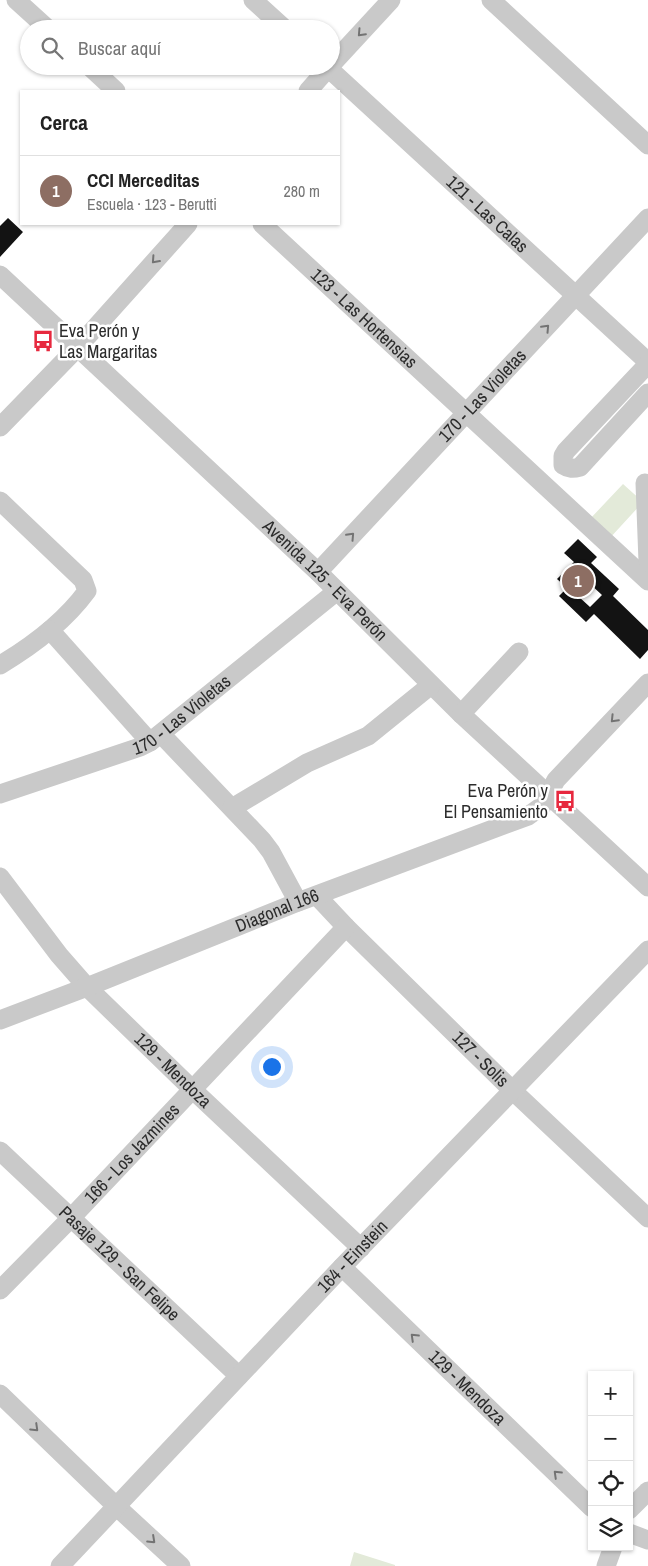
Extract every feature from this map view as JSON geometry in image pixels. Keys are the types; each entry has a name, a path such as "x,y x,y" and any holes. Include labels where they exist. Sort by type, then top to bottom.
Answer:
{"street":[{"path":"16,0 38,20"},
{"path":"253,0 275,20"},
{"path":"340,54 391,0"},
{"path":"492,0 648,144"},
{"path":"99,75 115,90"},
{"path":"309,90 321,75"},
{"name":"121 - Las Calas","path":"339,75 648,363"},
{"name":"170 - Las Violetas","path":"318,572 648,218"},
{"path":"0,427 77,348 187,225"},
{"name":"123 - Las Hortensias","path":"263,225 466,412 647,571"},
{"name":"Avenida 125 - Eva Perón","path":"0,275 318,572 461,714 648,887"},
{"path":"648,363 566,451 563,456 563,465 574,469 580,467 648,394"},
{"path":"645,483 647,571"},
{"path":"0,665 22,652 50,630 87,591 82,580 1,503"},
{"name":"170 - Las Violetas","path":"0,794 140,747 156,738 337,591"},
{"path":"50,630 156,738 232,808 262,840 271,852 298,902"},
{"path":"461,714 519,652"},
{"name":"Diagonal 166","path":"0,1020 87,988 298,902 528,816 542,806 556,780 648,683"},
{"path":"232,808 307,763 368,736 431,685"},
{"name":"129 - Mendoza","path":"0,877 7,897 87,988 361,1248"},
{"name":"127 - Solis","path":"317,896 346,927 512,1090 648,1218"},
{"name":"166 - Los Jazmines","path":"0,1290 71,1218 346,927"},
{"name":"164 - Einstein","path":"60,1566 342,1267 648,950"},
{"name":"Pasaje 129 - San Felipe","path":"0,1150 239,1376"},
{"name":"129 - Mendoza","path":"342,1267 590,1506"},
{"path":"0,1394 181,1566"},
{"path":"633,1506 648,1490"},
{"path":"633,1535 648,1540"},
{"path":"606,1566 612,1551"}],"green space":[{"path":"623,484 643,502 609,539 589,520"},
{"path":"354,1552 395,1565 395,1566 350,1566"}],"building":[{"path":"8,218 23,232 0,257 0,226"},
{"path":"578,539 597,557 591,563 619,589 613,596 648,630 648,650 640,659 594,614 586,622 559,596 567,588 557,579 574,562 564,553","holes":["590,584 602,595 590,607 578,596"]}],"place":[{"name":"Eva Perón y Las Margaritas","path":"43,341"},
{"name":"CCI Merceditas","path":"578,581"},
{"name":"Eva Perón y El Pensamiento","path":"565,801"}]}
